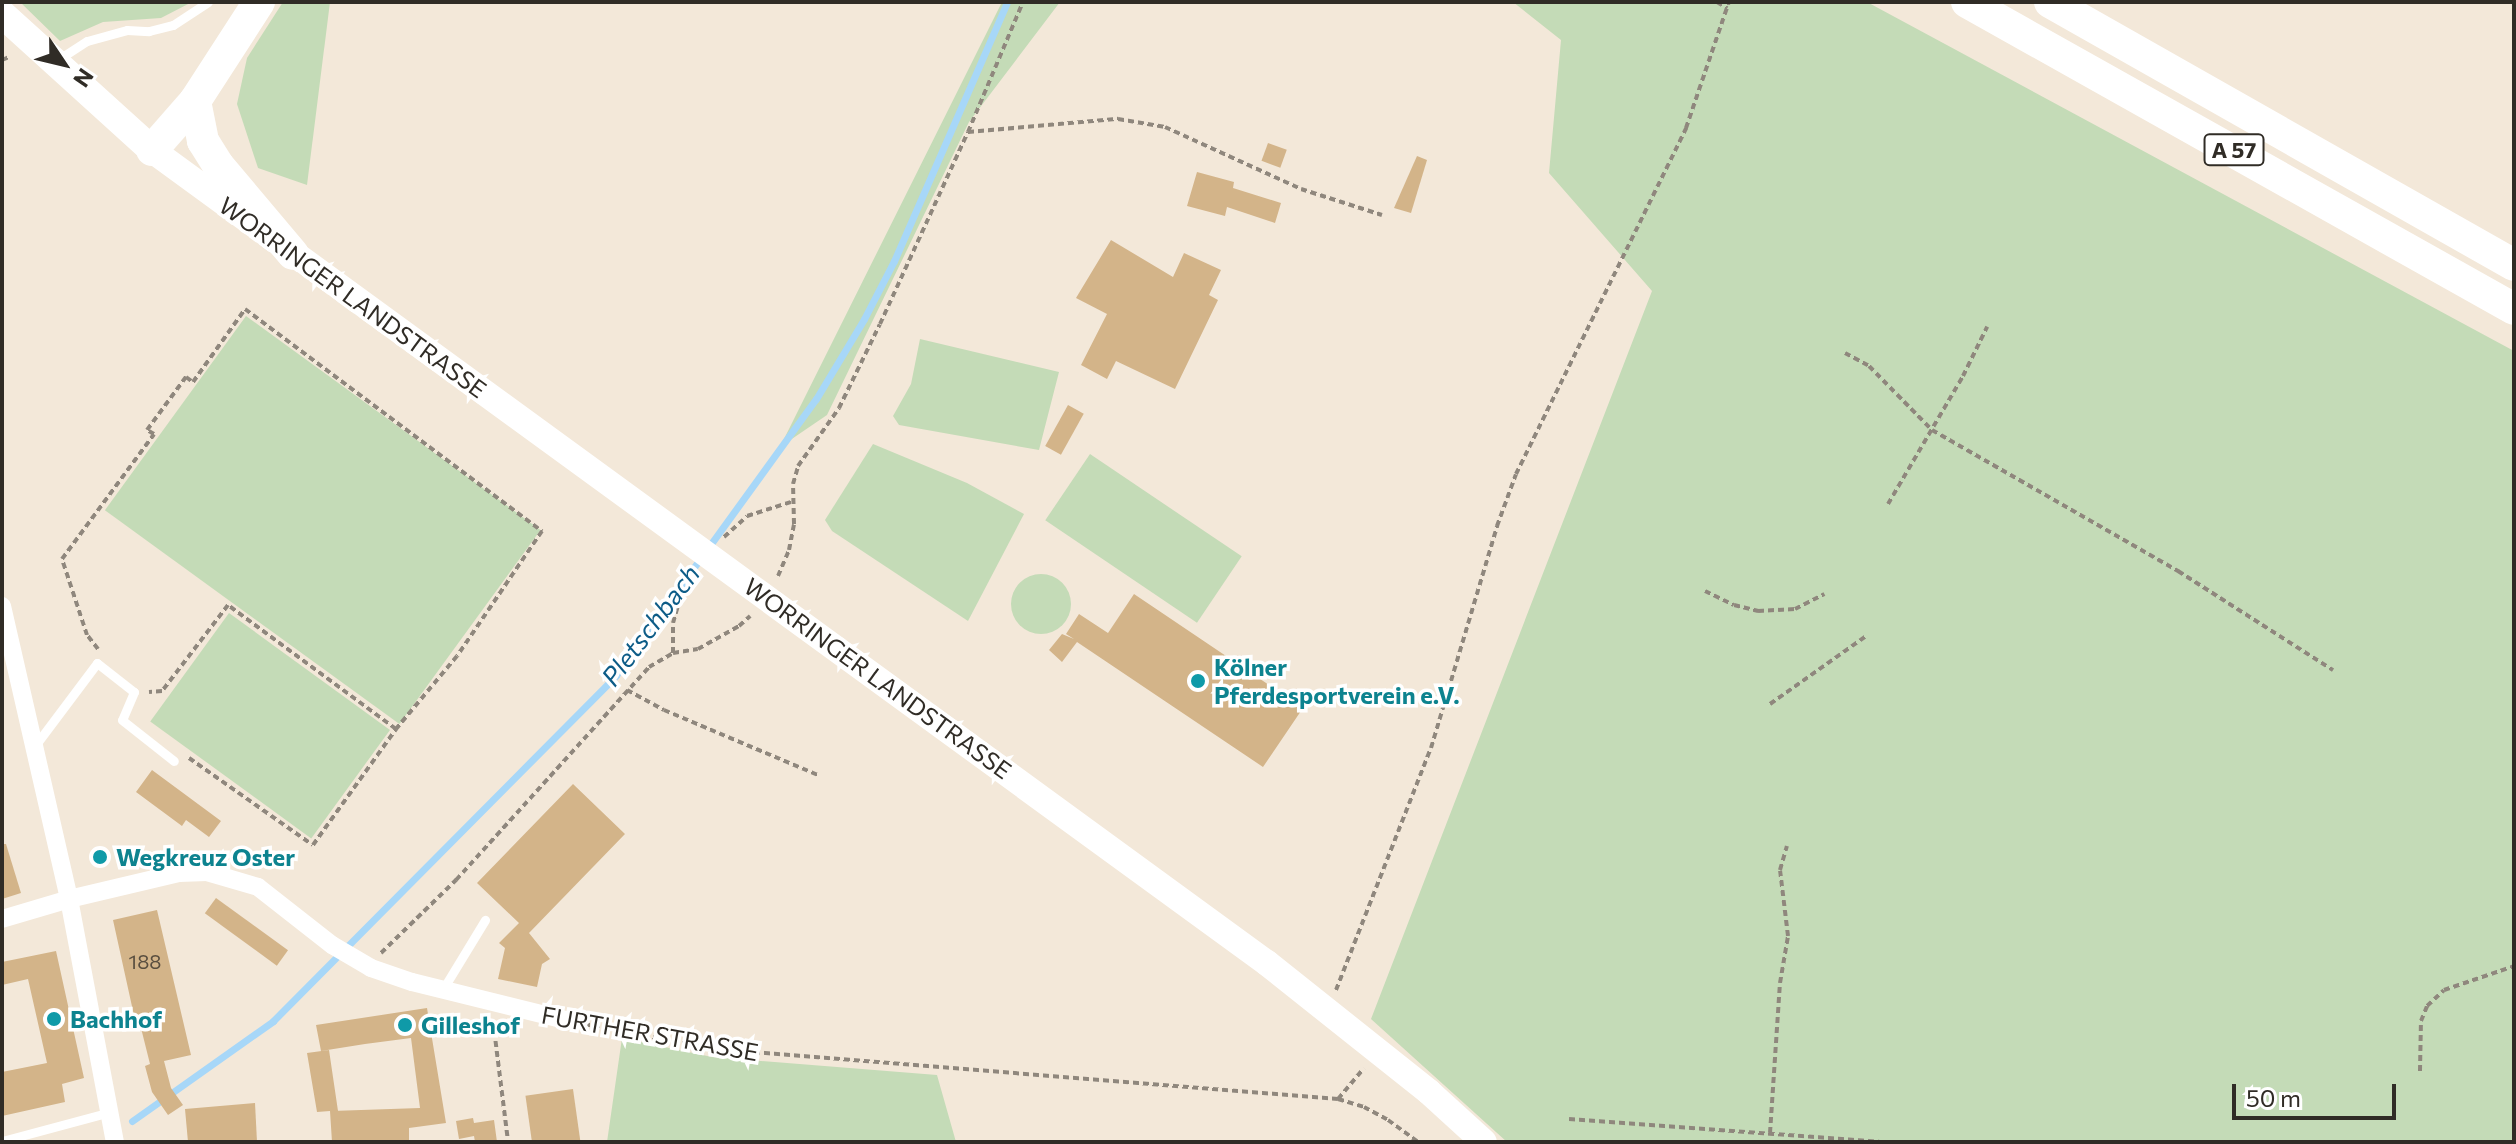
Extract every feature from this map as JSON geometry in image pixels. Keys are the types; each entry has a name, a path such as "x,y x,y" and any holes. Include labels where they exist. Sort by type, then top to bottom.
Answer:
{"highway":[{"path":"152,150 195,101 259,2"},
{"name":"A 57","path":"1967,2 2514,309"},
{"name":"A 57","path":"2050,2 2514,265"},
{"path":"2066,2 2094,26"},
{"path":"195,101 203,141 218,165 293,254"}],"main road":[{"name":"WORRINGER LANDSTRASSE","path":"2,14 152,150 766,595 1327,1009 1484,1142"}],"street":[{"path":"2,606 69,899 115,1142"},
{"name":"FURTHER STRASSE","path":"2,919 69,899 179,873 207,872 258,887 332,945 363,964 443,989 566,1020"}],"lane":[{"path":"53,63 87,41 127,30 149,31 173,25 208,2"},
{"path":"34,747 97,663 134,692 122,720 174,761"},
{"path":"443,989 485,920"},
{"path":"2,1141 110,1112"}],"path":[{"path":"363,964 456,880 649,667 673,653 698,649 739,626 766,595 789,550 793,484 798,466 839,408 968,132 1023,2"},
{"path":"1327,1009 1356,946 1431,748 1516,474 1686,128 1728,5 1717,2"},
{"path":"2,60 9,57"},
{"path":"968,132 1118,119 1165,127 1301,189 1382,215"},
{"path":"97,663 98,647 87,635 62,559 154,434 147,430 186,377 193,382 245,309 542,531 457,656 396,729 313,845 186,755 174,761"},
{"path":"1888,504 1987,327"},
{"path":"1845,353 1869,366 1932,430 2178,571 2333,670"},
{"path":"724,537 747,516 794,501"},
{"path":"673,653 673,623 680,598 696,576"},
{"path":"1705,591 1734,605 1758,611 1795,609 1824,594"},
{"path":"134,692 162,691 228,605 396,729"},
{"path":"1770,704 1866,636"},
{"path":"627,690 664,710 820,776"},
{"path":"1770,1134 1780,983 1788,936 1780,870 1787,846"},
{"path":"2420,1071 2420,1031 2427,1006 2444,990 2514,966"},
{"path":"491,1000 508,1142"},
{"name":"FURTHER STRASSE","path":"566,1020 714,1049 1338,1099 1364,1107 1418,1142"},
{"path":"1338,1099 1364,1068"},
{"path":"1569,1119 1879,1142"}],"green space":[{"path":"20,2 192,2 161,18 103,22 60,41"},
{"path":"283,2 330,2 307,185 258,168 237,104 247,58"},
{"path":"1002,2 1060,2 969,122 827,415 780,447"},
{"path":"1513,2 1867,2 2514,351 2514,1142 1507,1142 1371,1019 1652,291 1549,173 1561,40"},
{"path":"246,316 540,530 399,724 105,510"},
{"path":"920,339 1059,372 1039,450 899,425 893,416 911,384"},
{"path":"873,444 967,483 1024,514 968,621 832,531 825,520"},
{"path":"1090,454 1242,556 1197,623 1045,520"},
{"path":"1041,574 1062,583 1071,604 1062,625 1041,634 1020,625 1011,604 1020,583"},
{"path":"229,613 390,730 311,838 150,721"},
{"path":"622,1038 712,1057 937,1075 956,1142 607,1142"}],"building":[{"path":"1268,143 1287,150 1280,168 1262,161"},
{"path":"1417,156 1427,160 1411,213 1394,208"},
{"path":"1197,172 1234,182 1233,188 1281,203 1275,223 1227,207 1225,216 1187,206"},
{"path":"1111,240 1173,277 1184,253 1221,270 1209,295 1218,300 1175,389 1116,361 1107,379 1081,365 1107,314 1076,298"},
{"path":"1068,405 1084,414 1061,455 1045,446"},
{"name":"Kölner Pferdesportverein e.V.","path":"1134,594 1303,708 1263,767 1077,642 1062,662 1049,650 1062,634 1074,639 1066,634 1079,614 1108,633"},
{"path":"152,770 221,821 209,837 186,820 182,826 136,792"},
{"path":"573,784 625,834 529,933 550,959 542,964 537,987 498,979 505,948 499,943 519,923 477,883"},
{"path":"2,844 6,844 21,893 2,899"},
{"path":"216,898 288,950 277,966 205,913"},
{"path":"157,910 191,1055 164,1061 171,1088 183,1105 168,1115 152,1092 145,1066 150,1064 139,1020 135,1020 113,920"},
{"path":"56,951 84,1078 62,1084 65,1102 2,1116 2,1072 47,1063 28,979 2,985 2,962"},
{"path":"427,1008 446,1123 409,1128 409,1142 332,1142 330,1111 317,1112 307,1053 329,1050 338,1111 420,1108 411,1038 321,1051 316,1025"},
{"path":"573,1089 580,1141 532,1142 525,1096"},
{"path":"255,1103 257,1142 188,1142 185,1109"},
{"path":"473,1118 474,1123 494,1120 497,1142 475,1142 474,1136 459,1139 456,1121"}],"waterway":[{"name":"Pletschbach","path":"132,1121 273,1021 616,675 816,399 864,319 894,261 1007,2"}],"place":[{"name":"Kölner Pferdesportverein e.V.","path":"1198,681"},
{"name":"Wegkreuz Oster","path":"100,857"},
{"name":"Bachhof","path":"54,1019"},
{"name":"Gilleshof","path":"405,1025"}]}
